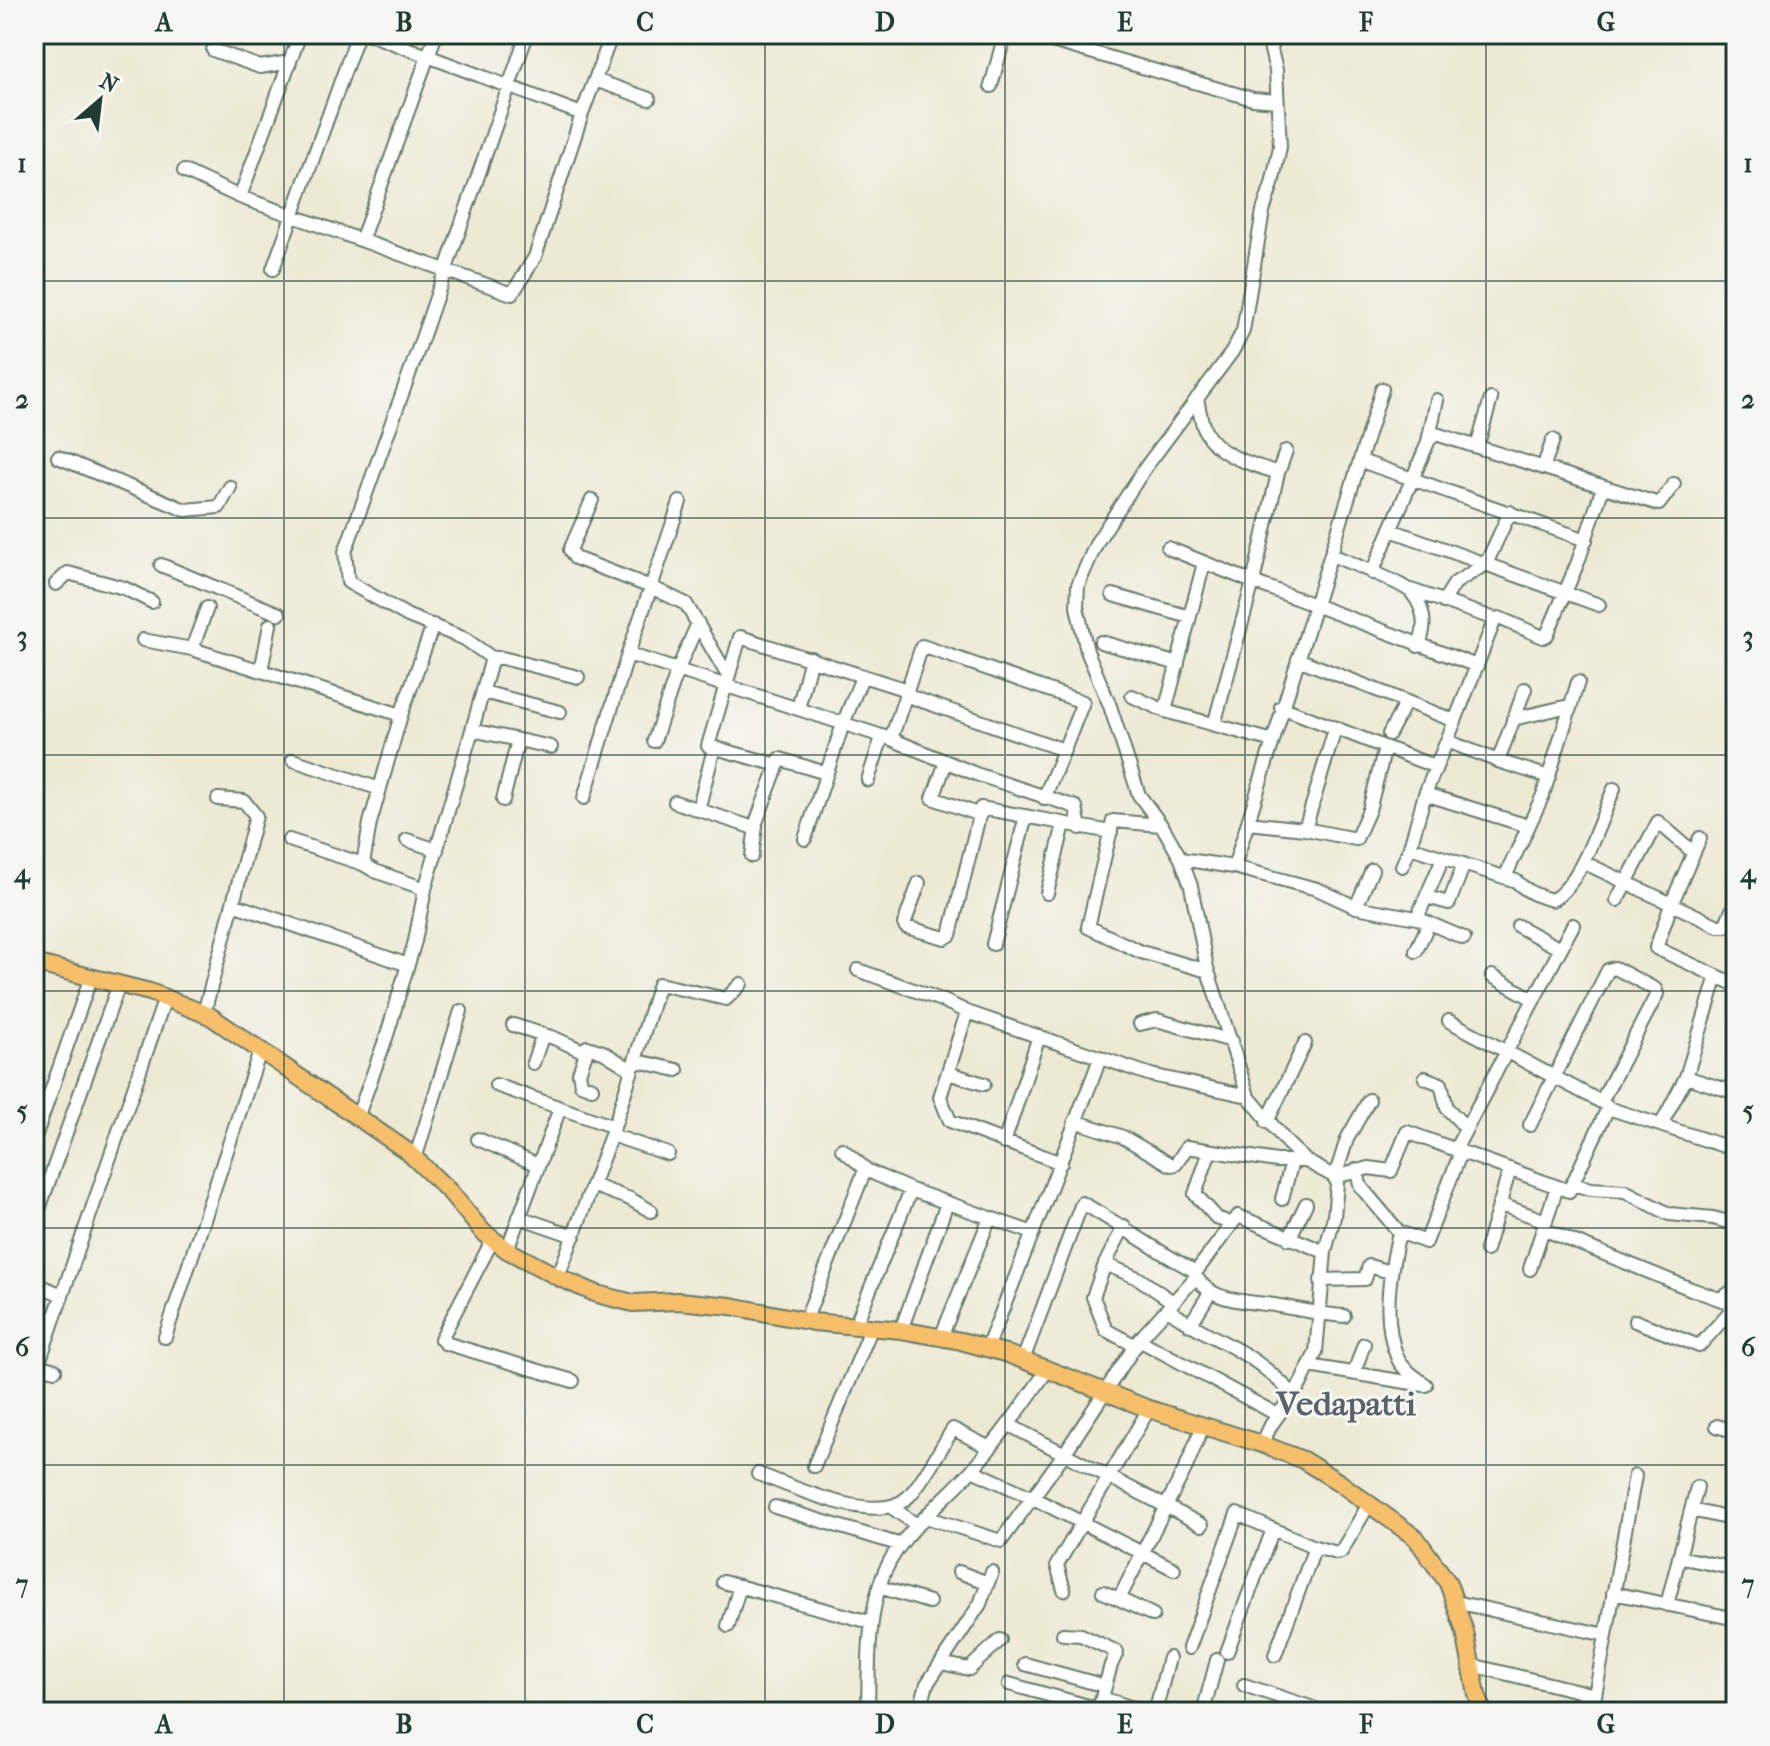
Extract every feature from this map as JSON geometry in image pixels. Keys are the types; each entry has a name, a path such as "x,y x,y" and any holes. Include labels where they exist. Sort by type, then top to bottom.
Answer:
{"main road":[{"path":"34,963 119,984 204,1013 415,1159 507,1250 597,1294 633,1303 678,1301 731,1306 805,1321 941,1337 1023,1360 1149,1409 1303,1460 1416,1538 1448,1583 1465,1632 1483,1712"}],"street":[{"path":"240,197 300,34"},
{"path":"273,269 358,34"},
{"path":"369,34 582,114"},
{"path":"362,238 436,34"},
{"path":"527,34 345,552 348,582 408,616 465,639 492,658 578,677"},
{"path":"184,171 240,197 512,294 535,257 612,34"},
{"path":"991,86 1005,34"},
{"path":"1028,34 1253,99 1277,101"},
{"path":"1267,34 1276,70 1280,147 1261,222 1243,331 1232,352 1145,468 1097,542 1078,585 1080,629 1139,795 1181,859 1191,886 1208,971 1248,1096 1299,1161"},
{"path":"213,50 260,67 290,62"},
{"path":"595,80 649,99"},
{"path":"1234,867 1281,707 1332,555 1382,389"},
{"path":"1197,398 1205,431 1215,444 1232,456 1278,473"},
{"path":"1477,447 1491,399"},
{"path":"1372,573 1428,441 1437,400"},
{"path":"1428,441 1436,434 1659,504 1674,484"},
{"path":"1543,468 1553,440"},
{"path":"1214,725 1286,451"},
{"path":"58,457 185,510 219,507 230,487"},
{"path":"1361,461 1586,540"},
{"path":"1332,555 1411,590 1499,618 1546,637 1586,540 1603,487"},
{"path":"592,500 570,550 575,558 686,604 727,680"},
{"path":"584,798 628,654 680,502"},
{"path":"1443,602 1455,583 1486,564 1510,512"},
{"path":"1391,530 1599,605"},
{"path":"1168,548 1477,666"},
{"path":"1165,711 1204,563"},
{"path":"161,565 279,614"},
{"path":"56,584 68,573 124,588 152,602"},
{"path":"1411,590 1424,614 1418,646"},
{"path":"1113,595 1190,617"},
{"path":"192,649 207,608"},
{"path":"1402,866 1425,794 1495,619"},
{"path":"654,741 678,669 698,623"},
{"path":"261,671 270,625"},
{"path":"363,864 370,823 401,715 433,625"},
{"path":"778,765 708,746 742,636 1064,750"},
{"path":"143,640 192,649 401,715"},
{"path":"1101,642 1178,664"},
{"path":"868,780 922,646 1083,702 1106,695"},
{"path":"628,654 727,680 798,709 1076,807 1080,828"},
{"path":"357,1118 408,965 425,889 492,658"},
{"path":"798,709 811,658"},
{"path":"1298,659 1455,721"},
{"path":"805,839 862,677"},
{"path":"1505,877 1549,777 1578,682"},
{"path":"1498,761 1525,689"},
{"path":"483,692 560,712"},
{"path":"1132,696 1165,711 1273,741"},
{"path":"1044,798 1083,702"},
{"path":"1389,734 1406,702"},
{"path":"1513,719 1569,706"},
{"path":"1281,707 1436,767"},
{"path":"1305,829 1335,729"},
{"path":"472,730 551,747"},
{"path":"503,800 518,740"},
{"path":"1447,741 1549,777"},
{"path":"1248,823 1305,829 1356,839 1369,810 1385,748"},
{"path":"698,810 712,756"},
{"path":"752,856 756,826 780,759 826,773"},
{"path":"293,760 380,789"},
{"path":"946,762 933,798 980,815"},
{"path":"1410,847 1516,881 1523,888 1552,900 1563,892 1583,862 1614,789"},
{"path":"1425,794 1528,826"},
{"path":"204,1013 256,816 244,801 218,799"},
{"path":"675,802 750,829 756,826"},
{"path":"919,883 904,924 947,937 981,808 1111,832"},
{"path":"993,944 1026,816"},
{"path":"1161,825 1113,821 1088,927 1141,952 1208,971"},
{"path":"1617,900 1658,822 1694,853"},
{"path":"1047,893 1064,824"},
{"path":"1700,838 1656,948 1736,985"},
{"path":"289,840 363,864 425,889"},
{"path":"407,840 437,850"},
{"path":"1416,951 1426,897 1443,858"},
{"path":"1181,859 1234,867 1317,889 1356,907 1423,920 1464,938"},
{"path":"1583,862 1718,926 1725,926 1736,901"},
{"path":"1426,897 1449,903 1464,864"},
{"path":"1356,907 1372,870"},
{"path":"233,904 408,965"},
{"path":"1356,1170 1361,1187 1399,1232 1426,1242 1466,1128 1573,925"},
{"path":"1518,926 1560,949"},
{"path":"1075,1121 1123,1137 1171,1165 1176,1164 1187,1147 1299,1161 1335,1177 1369,1168 1391,1171 1407,1132 1569,1191 1657,994 1655,989 1615,968 1608,970 1530,1125"},
{"path":"858,970 967,1012 1151,1075 1248,1096"},
{"path":"1492,976 1533,999"},
{"path":"1661,1125 1686,1077 1717,976"},
{"path":"34,1140 91,977"},
{"path":"34,1223 38,1198 119,984"},
{"path":"558,1277 613,1131 659,984 726,999 741,984"},
{"path":"55,1370 36,1364 165,998"},
{"path":"415,1159 461,1011"},
{"path":"967,1012 940,1097 950,1121 1061,1163"},
{"path":"1140,1024 1157,1020 1232,1041"},
{"path":"1449,1021 1605,1105 1736,1150"},
{"path":"513,1025 583,1051 588,1047"},
{"path":"533,1063 543,1034"},
{"path":"1004,1143 1039,1036"},
{"path":"1267,1122 1305,1043"},
{"path":"588,1047 633,1066 642,1062 677,1070"},
{"path":"588,1047 579,1073 581,1084 592,1088"},
{"path":"165,1337 260,1051"},
{"path":"987,1348 1075,1121 1091,1088 1100,1057"},
{"path":"948,1073 984,1084"},
{"path":"1686,1077 1732,1092 1736,1075"},
{"path":"1425,1078 1441,1084 1447,1108 1466,1128"},
{"path":"496,1085 560,1108 668,1154"},
{"path":"1262,1444 1316,1352 1321,1280 1334,1217 1335,1177 1347,1139 1369,1100"},
{"path":"507,1250 560,1108"},
{"path":"478,1139 538,1165"},
{"path":"842,1149 868,1171 911,1190 1033,1233"},
{"path":"1210,1151 1195,1194 1217,1218 1232,1224"},
{"path":"1282,1199 1299,1161"},
{"path":"1486,1250 1510,1169"},
{"path":"805,1321 863,1175 868,1171"},
{"path":"1572,1184 1591,1189 1625,1191 1669,1214 1713,1218 1736,1224"},
{"path":"592,1185 630,1199 651,1211"},
{"path":"1530,1269 1557,1187"},
{"path":"814,1466 911,1190"},
{"path":"901,1330 947,1203"},
{"path":"1023,1360 1082,1203 1124,1226 1195,1276 1211,1291 1228,1299 1344,1316"},
{"path":"1289,1239 1306,1204"},
{"path":"1499,1204 1736,1305 1699,1346 1635,1321"},
{"path":"758,1474 856,1508 891,1507 921,1521 1001,1541 1138,1343 1195,1276 1238,1216 1325,1252"},
{"path":"519,1217 574,1236"},
{"path":"941,1337 990,1218"},
{"path":"1124,1226 1093,1297 1106,1330 1138,1343 1278,1415"},
{"path":"1309,1366 1426,1385 1398,1362 1389,1321 1390,1272 1399,1232"},
{"path":"493,1239 441,1339 445,1343 573,1381"},
{"path":"1105,1264 1138,1278 1190,1325 1242,1352 1275,1376 1293,1394"},
{"path":"1321,1280 1365,1279 1369,1266 1390,1272"},
{"path":"34,1283 62,1295"},
{"path":"1720,1299 1736,1289"},
{"path":"1190,1325 1211,1291"},
{"path":"34,1331 48,1335"},
{"path":"1354,1373 1364,1344"},
{"path":"868,1712 870,1622 879,1587 898,1544 972,1470 1009,1425 1048,1369"},
{"path":"1064,1590 1057,1565 1149,1409"},
{"path":"1009,1425 1202,1525"},
{"path":"1119,1599 1186,1467 1203,1426"},
{"path":"1717,1426 1736,1432"},
{"path":"891,1507 907,1498 953,1429 990,1448"},
{"path":"972,1470 1174,1569"},
{"path":"1592,1712 1635,1476"},
{"path":"1667,1605 1697,1487"},
{"path":"1189,1648 1237,1514 1315,1547 1341,1552 1369,1504"},
{"path":"775,1507 898,1544"},
{"path":"1691,1510 1736,1520"},
{"path":"1203,1712 1273,1529"},
{"path":"1275,1655 1315,1547"},
{"path":"1679,1557 1736,1569"},
{"path":"919,1712 927,1684 980,1604 990,1578 959,1572"},
{"path":"723,1582 870,1622"},
{"path":"728,1626 740,1586"},
{"path":"879,1587 929,1602"},
{"path":"1103,1592 1153,1615"},
{"path":"1613,1593 1736,1619"},
{"path":"1455,1602 1606,1635"},
{"path":"980,1604 994,1610"},
{"path":"1063,1634 1081,1635 1117,1652 1101,1701"},
{"path":"941,1663 969,1669 1000,1640"},
{"path":"1155,1712 1169,1658"},
{"path":"1025,1664 1069,1676 1101,1701"},
{"path":"1471,1665 1595,1695"},
{"path":"1062,1699 1069,1676"},
{"path":"1009,1684 1062,1699 1101,1701 1146,1712"},
{"path":"1244,1685 1313,1708 1315,1712"},
{"path":"1470,1712 1477,1695"}],"district":[{"name":"Vedapatti","path":"1346,1403"}]}
